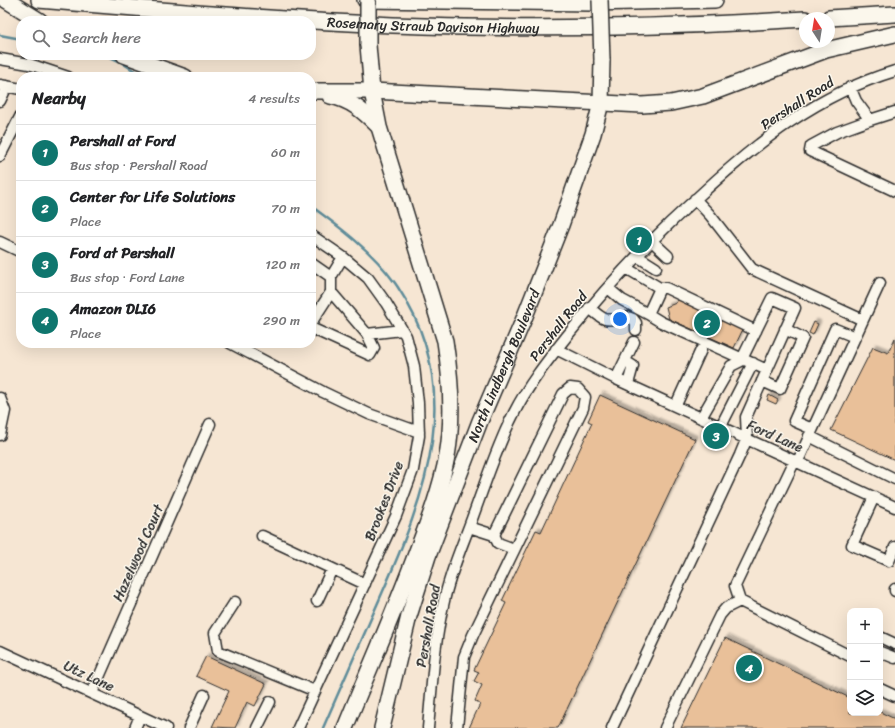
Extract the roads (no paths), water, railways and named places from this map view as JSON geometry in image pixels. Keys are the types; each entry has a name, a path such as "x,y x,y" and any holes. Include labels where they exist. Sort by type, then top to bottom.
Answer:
{"highway":[{"path":"6,0 32,16"},
{"name":"Rosemary Straub Davison Highway","path":"39,0 235,16"},
{"name":"Rosemary Straub Davison Highway","path":"365,0 593,3 715,0"},
{"name":"North Lindbergh Boulevard","path":"345,728 411,567 433,507 447,456 451,418 450,376 445,341 378,127 372,91 368,45 368,0"},
{"name":"North Lindbergh Boulevard","path":"382,728 409,616 425,563 480,421 523,321 561,225 593,134 601,104 602,60 600,0"},
{"path":"835,18 895,14"},
{"name":"Rosemary Straub Davison Highway","path":"316,21 438,26 521,27 678,25 799,20"},
{"path":"316,92 372,91 601,104 642,105 671,103 704,96 826,50 895,34"},
{"path":"138,60 171,72"},
{"path":"316,93 351,102 364,112 378,127"}],"street":[{"path":"0,59 29,64 41,72"},
{"name":"Pershall Road","path":"428,728 436,649 444,601 492,463 514,412 525,392 556,349 589,308 652,241 723,174 784,126 827,98 850,86 895,71"},
{"path":"0,101 3,86 16,88"},
{"path":"850,86 856,102 870,120"},
{"path":"895,112 837,132 811,146 810,151 895,191"},
{"path":"0,156 16,125"},
{"path":"695,199 710,215 752,268 863,320"},
{"name":"Brookes Drive","path":"298,728 396,516 414,470 419,432 414,366 406,336 386,303 368,278 343,257 316,238"},
{"path":"652,241 668,256"},
{"path":"0,242 16,250"},
{"path":"637,256 656,268"},
{"path":"316,315 331,292 331,277 343,257"},
{"path":"316,266 331,277"},
{"path":"626,268 660,288 666,288 756,331"},
{"path":"847,654 740,601 735,586 810,433 880,283"},
{"path":"608,288 622,300 661,322 767,370"},
{"path":"648,314 660,288"},
{"path":"316,330 370,355 374,348 367,334 331,292"},
{"path":"612,728 747,438 746,416 795,308 772,298 743,358 741,361 731,366 701,418"},
{"path":"589,308 604,319 610,320 623,317 633,319 636,323 636,330"},
{"path":"762,381 780,389 803,338 785,329"},
{"path":"855,337 835,329 794,421 810,433 895,479"},
{"path":"367,334 402,330"},
{"path":"616,379 634,342"},
{"path":"239,348 323,392 369,414 419,432"},
{"name":"Ford Lane","path":"556,349 616,379 796,460 895,507"},
{"path":"676,405 701,350"},
{"path":"625,361 633,366 628,384"},
{"path":"721,426 753,363"},
{"path":"457,728 464,657 514,549 583,408 585,397 578,389 570,388 563,394 494,535"},
{"path":"0,398 5,411 0,435"},
{"name":"Hazelwood Court","path":"92,693 210,424"},
{"path":"874,498 852,545 888,561 895,547"},
{"path":"469,527 494,535 498,543 514,549"},
{"path":"262,536 365,584"},
{"path":"317,601 332,568"},
{"path":"665,728 720,615 726,608 740,601"},
{"path":"235,602 216,633 218,651 315,691"},
{"path":"883,638 895,644"},
{"name":"Utz Lane","path":"0,651 166,728"},
{"path":"883,653 895,658"},
{"path":"883,690 895,696"},
{"path":"193,727 204,695"},
{"path":"257,728 270,702"},
{"path":"135,728 140,716"}],"waterway":[{"path":"0,35 16,38"},
{"path":"117,60 136,72"},
{"path":"316,210 367,251 395,283 417,322 430,362 434,401 432,441 424,480 412,520 397,559 323,728"}],"place":[{"name":"Pershall at Ford","path":"639,240"},
{"name":"Center for Life Solutions","path":"707,323"},
{"name":"Ford at Pershall","path":"716,436"},
{"name":"Amazon DLI6","path":"749,668"}]}
